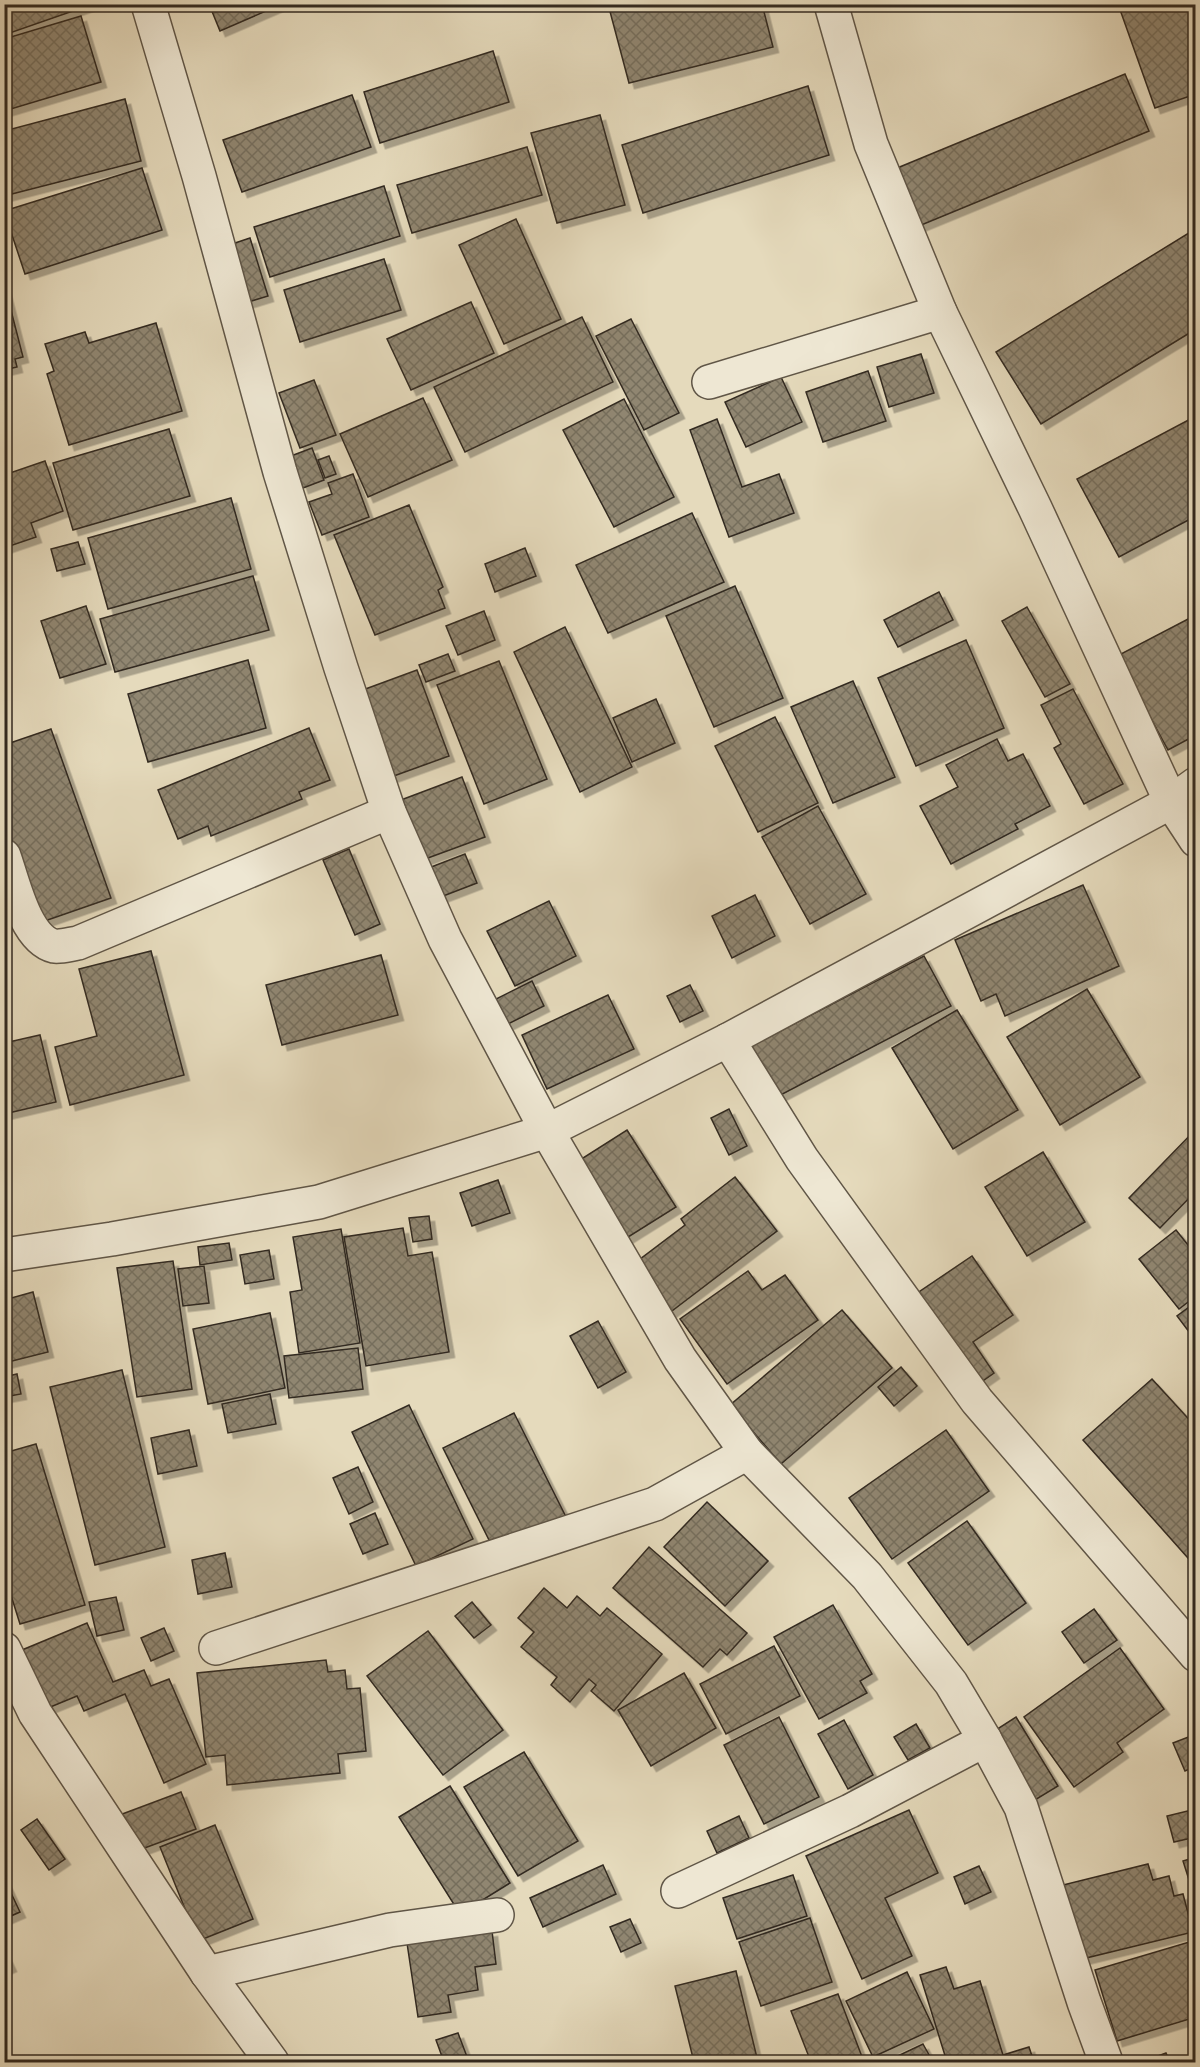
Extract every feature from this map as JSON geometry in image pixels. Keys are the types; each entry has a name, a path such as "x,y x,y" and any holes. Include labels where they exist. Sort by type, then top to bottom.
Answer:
{"street":[{"path":"148,4 199,176 280,472 341,668 389,812 445,939 547,1131 680,1359 747,1454 867,1576 951,1683 985,1740 1022,1807 1084,2002 1106,2062"},
{"path":"831,4 871,144 940,312 1035,508 1183,793 1196,840"},
{"path":"709,382 940,312"},
{"path":"4,1256 319,1202 547,1131 728,1040 1183,793"},
{"path":"4,856 25,916 34,933 54,946 78,943 389,812"},
{"path":"728,1040 802,1159 977,1401 1196,1655"},
{"path":"216,1648 655,1504 747,1454"},
{"path":"4,1649 35,1713 207,1973 272,2062"},
{"path":"678,1891 850,1811 985,1740"},
{"path":"207,1973 390,1930 497,1915"}],"building":[{"path":"4,4 93,4 4,35"},
{"path":"209,4 282,4 220,31"},
{"path":"608,4 762,4 773,47 629,83"},
{"path":"1118,4 1196,4 1196,94 1155,108"},
{"path":"81,16 101,82 4,111 4,39"},
{"path":"493,51 509,102 380,143 364,92"},
{"path":"1125,74 1149,131 914,228 890,171"},
{"path":"808,86 829,155 643,213 622,145"},
{"path":"352,95 371,147 242,192 223,140"},
{"path":"125,99 141,161 4,196 4,131"},
{"path":"600,115 625,205 557,223 531,133"},
{"path":"527,147 542,195 412,233 397,185"},
{"path":"142,168 162,230 25,274 4,211"},
{"path":"384,186 400,236 270,277 254,227"},
{"path":"516,219 561,319 504,344 459,245"},
{"path":"1192,231 1196,237 1196,329 1041,424 996,352"},
{"path":"250,238 268,296 245,303 226,246"},
{"path":"384,259 401,310 300,342 284,290"},
{"path":"4,283 23,357 15,359 17,367 4,370"},
{"path":"471,302 494,353 411,390 387,339"},
{"path":"582,317 613,382 465,452 434,387"},
{"path":"631,319 679,413 644,430 596,336"},
{"path":"156,323 182,411 69,445 47,374 54,371 45,344 85,332 89,343"},
{"path":"921,354 934,393 889,407 877,367"},
{"path":"868,371 886,421 823,442 806,392"},
{"path":"781,377 802,422 746,447 725,402"},
{"path":"314,380 336,435 300,448 279,393"},
{"path":"423,398 452,460 368,497 340,434"},
{"path":"624,399 674,497 614,527 563,430"},
{"path":"1196,416 1196,516 1119,557 1077,479"},
{"path":"717,419 742,487 779,474 794,513 729,537 690,430"},
{"path":"169,429 190,496 73,530 53,463"},
{"path":"312,448 324,480 303,488 291,456"},
{"path":"329,456 336,474 325,478 318,460"},
{"path":"45,461 63,511 31,523 36,537 4,548 4,475"},
{"path":"353,474 369,517 322,535 309,502 332,494 328,483"},
{"path":"231,498 251,569 108,609 88,538"},
{"path":"409,505 443,587 438,590 445,608 375,635 334,535"},
{"path":"692,513 724,582 608,633 576,565"},
{"path":"78,542 85,564 57,571 51,549"},
{"path":"525,548 536,576 495,592 485,564"},
{"path":"253,576 269,630 115,672 100,619"},
{"path":"735,586 783,698 714,727 666,616"},
{"path":"939,592 953,620 898,647 884,620"},
{"path":"86,606 106,664 60,678 41,621"},
{"path":"1027,607 1070,684 1045,697 1002,621"},
{"path":"484,611 495,640 458,655 446,626"},
{"path":"1190,618 1196,628 1196,735 1168,750 1117,656"},
{"path":"565,627 632,767 580,792 514,652"},
{"path":"966,640 1004,728 916,766 878,678"},
{"path":"448,654 455,671 426,682 419,665"},
{"path":"248,660 266,728 148,762 128,694"},
{"path":"499,661 547,779 484,804 437,685"},
{"path":"417,670 449,756 391,777 360,691"},
{"path":"853,681 895,777 833,803 791,707"},
{"path":"1073,689 1123,784 1084,804 1054,748 1061,744 1041,705"},
{"path":"656,699 675,743 632,762 613,718"},
{"path":"775,717 818,803 758,832 715,746"},
{"path":"309,728 330,780 299,792 302,799 211,836 208,826 178,839 158,790"},
{"path":"51,729 111,898 36,924 4,835 4,745"},
{"path":"997,739 1008,761 1023,754 1050,806 1015,824 1018,829 951,864 920,806 958,787 946,765"},
{"path":"462,777 485,837 417,862 393,803"},
{"path":"818,806 866,894 810,924 762,837"},
{"path":"349,849 380,924 355,935 323,860"},
{"path":"465,854 477,883 438,898 426,869"},
{"path":"1083,885 1119,966 1005,1016 996,994 981,1001 955,940"},
{"path":"755,895 775,936 732,958 712,916"},
{"path":"549,901 576,956 515,986 487,931"},
{"path":"151,951 184,1075 70,1105 55,1047 97,1036 79,969"},
{"path":"381,955 398,1015 282,1045 266,985"},
{"path":"924,956 951,1006 771,1100 744,1050"},
{"path":"532,981 544,1006 508,1024 496,999"},
{"path":"690,985 703,1011 680,1022 667,996"},
{"path":"1087,989 1140,1077 1060,1125 1007,1037"},
{"path":"608,995 634,1049 547,1089 522,1035"},
{"path":"957,1010 1018,1110 953,1149 892,1048"},
{"path":"40,1035 56,1102 4,1114 4,1043"},
{"path":"729,1109 747,1146 729,1155 711,1118"},
{"path":"1196,1129 1196,1191 1160,1228 1129,1198"},
{"path":"627,1130 676,1207 625,1239 572,1165"},
{"path":"1043,1152 1085,1222 1027,1256 985,1187"},
{"path":"735,1177 777,1231 668,1314 631,1266 685,1225 681,1219"},
{"path":"498,1180 510,1213 472,1226 460,1193"},
{"path":"429,1216 432,1239 413,1242 409,1218"},
{"path":"403,1228 408,1256 432,1252 449,1352 366,1366 344,1237"},
{"path":"341,1229 360,1343 299,1353 290,1292 302,1290 293,1237"},
{"path":"1176,1230 1196,1255 1196,1296 1179,1309 1139,1259"},
{"path":"229,1243 232,1260 200,1265 198,1247"},
{"path":"269,1250 274,1279 245,1284 240,1255"},
{"path":"972,1256 1013,1315 973,1342 994,1373 970,1390 907,1300"},
{"path":"173,1261 192,1389 137,1397 117,1268"},
{"path":"204,1266 209,1303 183,1306 178,1269"},
{"path":"748,1271 762,1290 785,1275 818,1320 727,1384 680,1319"},
{"path":"33,1292 48,1352 4,1363 4,1300"},
{"path":"1196,1302 1196,1341 1177,1316"},
{"path":"842,1310 892,1368 781,1464 730,1405"},
{"path":"270,1313 285,1388 208,1404 193,1329"},
{"path":"598,1321 626,1372 598,1388 570,1336"},
{"path":"358,1348 363,1389 289,1398 284,1356"},
{"path":"901,1367 917,1386 894,1406 878,1387"},
{"path":"122,1370 165,1547 95,1565 50,1387"},
{"path":"17,1374 21,1394 4,1397 4,1377"},
{"path":"1152,1379 1196,1427 1196,1567 1083,1440"},
{"path":"270,1394 276,1424 228,1433 222,1404"},
{"path":"409,1405 473,1539 416,1566 352,1432"},
{"path":"514,1413 566,1517 495,1552 443,1448"},
{"path":"189,1430 197,1466 158,1474 151,1438"},
{"path":"946,1430 989,1491 892,1559 849,1498"},
{"path":"36,1444 85,1605 20,1624 4,1573 4,1453"},
{"path":"358,1467 373,1502 349,1514 333,1478"},
{"path":"707,1502 768,1561 725,1606 664,1547"},
{"path":"375,1513 388,1544 363,1554 350,1524"},
{"path":"967,1521 1026,1603 968,1645 908,1563"},
{"path":"649,1547 747,1633 727,1655 720,1649 703,1667 613,1588"},
{"path":"225,1553 232,1587 198,1594 192,1560"},
{"path":"544,1588 567,1608 577,1596 600,1616 607,1608 662,1654 614,1711 591,1691 596,1685 589,1679 570,1702 551,1685 557,1677 521,1647 534,1632 518,1618"},
{"path":"116,1597 124,1630 97,1636 89,1602"},
{"path":"472,1602 491,1625 474,1638 455,1616"},
{"path":"833,1605 872,1674 860,1681 867,1693 819,1719 774,1637"},
{"path":"1094,1609 1117,1640 1084,1663 1062,1632"},
{"path":"87,1623 113,1682 144,1670 151,1686 169,1679 206,1764 164,1783 125,1694 84,1711 77,1696 48,1708 22,1650"},
{"path":"164,1628 174,1651 151,1661 141,1638"},
{"path":"428,1631 503,1730 443,1775 367,1676"},
{"path":"774,1646 800,1696 726,1734 700,1684"},
{"path":"1120,1648 1164,1709 1117,1743 1123,1752 1074,1787 1024,1717"},
{"path":"326,1660 328,1672 345,1670 347,1689 360,1688 366,1751 338,1754 340,1773 227,1785 225,1755 206,1757 197,1673"},
{"path":"684,1673 716,1728 651,1766 618,1710"},
{"path":"779,1717 819,1797 764,1824 724,1745"},
{"path":"1016,1717 1058,1786 1030,1803 988,1735"},
{"path":"844,1720 873,1775 848,1789 818,1734"},
{"path":"916,1724 930,1748 908,1760 894,1737"},
{"path":"1196,1734 1196,1766 1185,1771 1173,1743"},
{"path":"524,1752 578,1841 518,1876 464,1787"},
{"path":"450,1786 510,1883 460,1914 399,1817"},
{"path":"181,1792 196,1829 131,1853 117,1816"},
{"path":"1196,1809 1196,1837 1174,1842 1167,1816"},
{"path":"909,1810 938,1873 885,1898 912,1956 862,1979 806,1856"},
{"path":"739,1816 749,1838 717,1853 707,1831"},
{"path":"37,1819 65,1859 49,1870 21,1830"},
{"path":"215,1825 253,1919 198,1941 160,1847"},
{"path":"1196,1857 1196,1902 1183,1861"},
{"path":"1148,1864 1153,1880 1169,1876 1174,1896 1183,1894 1193,1932 1082,1959 1063,1885"},
{"path":"603,1865 616,1894 543,1927 530,1898"},
{"path":"979,1866 991,1892 965,1904 954,1877"},
{"path":"793,1875 807,1916 737,1939 723,1898"},
{"path":"4,1878 20,1912 4,1919"},
{"path":"810,1918 832,1982 761,2006 739,1942"},
{"path":"630,1919 641,1943 621,1952 610,1927"},
{"path":"492,1931 496,1964 475,1967 478,1990 448,1995 451,2012 418,2017 407,1943"},
{"path":"1196,1940 1196,2017 1117,2041 1095,1970"},
{"path":"4,1951 11,1966 4,1969"},
{"path":"946,1967 954,1989 980,1981 1003,2055 1029,2047 1034,2062 947,2062 920,1975"},
{"path":"736,1971 758,2062 694,2062 675,1986"},
{"path":"907,1972 934,2029 873,2057 846,2001"},
{"path":"838,1994 864,2062 811,2062 791,2011"},
{"path":"458,2033 469,2062 444,2062 436,2040"},
{"path":"923,2044 933,2062 885,2062"},
{"path":"1166,2053 1170,2062 1142,2062"}]}
